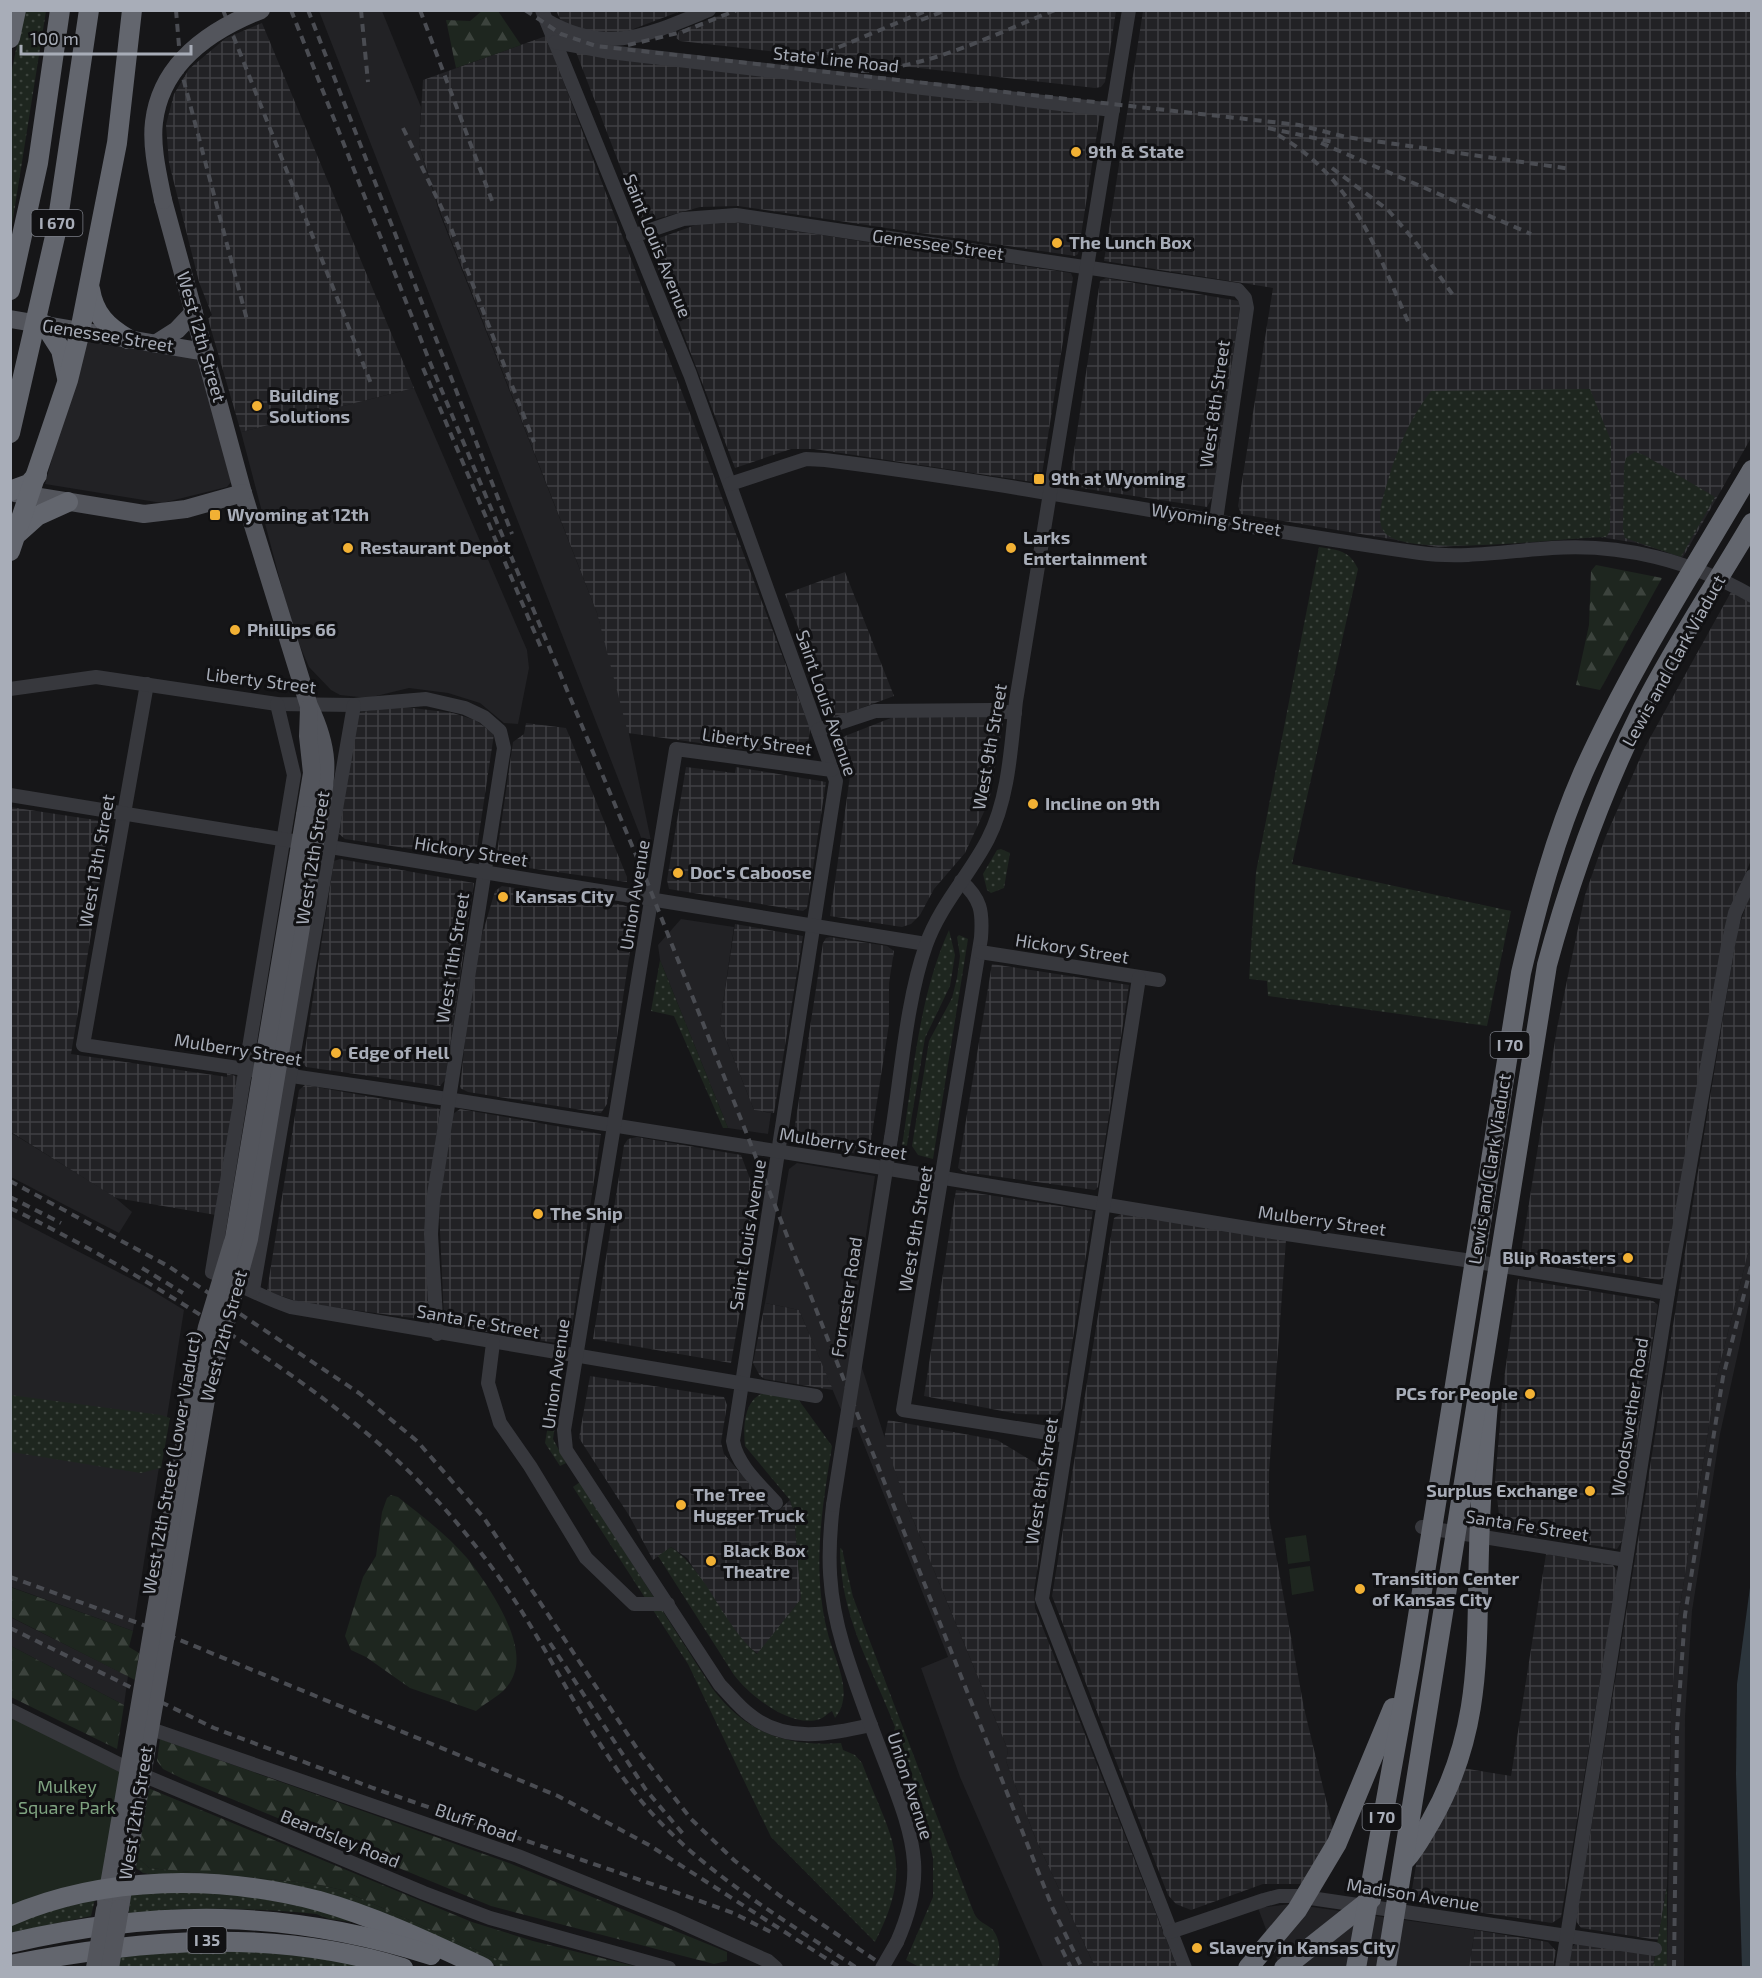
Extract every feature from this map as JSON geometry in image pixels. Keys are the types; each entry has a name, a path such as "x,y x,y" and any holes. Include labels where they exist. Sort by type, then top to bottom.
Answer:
{"highway":[{"path":"10,38 16,10"},
{"name":"I 670","path":"10,290 38,163 60,10"},
{"name":"I 670","path":"10,434 56,232 89,10"},
{"path":"13,543 68,380 80,331 117,143 132,10"},
{"path":"90,284 92,303 100,317 114,331 128,339"},
{"path":"45,325 61,350 68,380"},
{"name":"Lewis and Clark Viaduct","path":"1410,1666 1521,973 1534,920 1557,840 1583,773 1644,655 1752,470"},
{"path":"10,492 29,484 37,475"},
{"path":"13,543 37,516 68,502"},
{"name":"Lewis and Clark Viaduct","path":"1386,1968 1547,965 1581,852 1644,707 1752,522"},
{"path":"1284,1968 1376,1895 1412,1852 1439,1807 1468,1732 1478,1656 1480,1514 1496,1281"},
{"path":"1248,1968 1297,1910 1337,1843 1410,1666"},
{"name":"I 70","path":"1356,1968 1410,1666"},
{"path":"10,1916 62,1897 116,1887 190,1884 281,1893 360,1915 484,1968"},
{"name":"I 35","path":"10,1943 73,1931 146,1922 251,1919 300,1923 359,1934 466,1968"},
{"name":"I 35","path":"10,1965 123,1946 172,1941 232,1940 314,1947 403,1968"}],"main road":[{"name":"West 12th Street","path":"95,1968 112,1908 121,1858 194,1386 207,1328 234,1238 312,817 312,773 308,736 309,706 243,494 163,200 156,162 154,122 163,87 192,49 215,31 261,10"},
{"path":"155,344 177,330 195,312"},
{"name":"Genessee Street","path":"10,319 206,352"},
{"path":"10,492 144,514 186,509 243,494"},
{"name":"West 12th Street","path":"110,1968 112,1908"}],"street":[{"path":"544,15 576,34 617,40 640,37 710,10"},
{"name":"West 9th Street","path":"1067,1436 903,1410 980,952 979,908 975,894 961,881 982,849 997,819 1003,797 1129,10"},
{"name":"Saint Louis Avenue","path":"544,15 730,484 837,787 733,1441 735,1451 776,1503"},
{"name":"State Line Road","path":"555,42 684,61 1113,110"},
{"name":"Genessee Street","path":"633,236 683,219 736,215 1230,287 1242,295"},
{"name":"West 8th Street","path":"1216,520 1247,308 1242,295"},
{"name":"Wyoming Street","path":"730,484 806,459 815,459 1443,556 1578,547 1605,548 1682,564 1704,571 1752,596"},
{"name":"Liberty Street","path":"10,689 96,677 277,704 354,705 426,699 465,708 484,717 500,731"},
{"name":"West 13th Street","path":"83,1045 147,684"},
{"name":"West 12th Street","path":"212,1272 294,775 277,704"},
{"name":"West 12th Street","path":"253,1290 354,705"},
{"name":"Liberty Street","path":"818,730 875,711 990,710 1015,713"},
{"name":"West 11th Street","path":"438,1334 431,1234 447,1099 504,748 500,731"},
{"name":"Liberty Street","path":"676,749 832,770"},
{"name":"Union Avenue","path":"676,749 654,899 564,1430 566,1450 720,1685 750,1716 775,1729 798,1735 826,1735 871,1725 899,1799 911,1839 915,1863 913,1893 906,1920 882,1968"},
{"name":"Hickory Street","path":"10,795 330,849 926,944"},
{"name":"West 12th Street (Lower Viaduct)","path":"136,1772 205,1360 241,1239 307,844"},
{"name":"Woodswether Road","path":"1562,1968 1668,1293 1728,945 1735,913 1752,876"},
{"name":"Forrester Road","path":"871,1725 843,1644 830,1588 827,1551 917,974 939,912 961,881"},
{"name":"Hickory Street","path":"980,952 1159,980"},
{"name":"West 8th Street","path":"1139,978 1042,1599 1185,1968"},
{"name":"Mulberry Street","path":"83,1045 447,1099 1102,1205 1668,1293"},
{"name":"Santa Fe Street","path":"212,1272 253,1290 264,1299 291,1307 438,1334 816,1396"},
{"path":"493,1343 488,1383 500,1423 530,1466 586,1558 634,1604 668,1604"},
{"name":"Santa Fe Street","path":"1422,1527 1626,1560"},
{"name":"Beardsley Road","path":"10,1710 136,1772 424,1893 490,1918 669,1968"},
{"name":"Bluff Road","path":"158,1731 518,1856 672,1918 772,1964"},
{"name":"Madison Avenue","path":"1170,1932 1279,1896 1339,1902 1566,1938 1656,1949"},
{"path":"772,1964 782,1968"}],"shaded area":[{"path":"319,11 382,11 421,107 419,145 440,214 597,613 623,705 651,841 644,845"},
{"path":"556,11 681,11 620,34 565,28"},
{"path":"731,11 1116,11 1105,82 1101,87 1095,88 680,41 676,38 679,31"},
{"path":"1143,11 1751,11 1751,438 1683,557 1637,543 1600,537 1438,547 1241,514 1238,506 1273,288 1104,261"},
{"path":"262,23 414,388 241,432 208,319 212,315 199,282 169,163 166,125 174,94 189,69 226,38"},
{"path":"546,36 810,728 808,744 795,753 778,754 628,733 597,613 441,214 419,145 423,80"},
{"path":"576,52 1100,114 1078,254 1075,256 738,206 700,207 642,223"},
{"path":"722,220 1071,273 1073,278 1041,480 1033,482 814,449 791,449 735,468 649,245 651,241 704,222"},
{"path":"1106,278 1239,301 1213,496 1207,507 1074,487 1069,484 1100,281"},
{"path":"84,343 193,358 200,362 231,482 227,487 162,503 45,484"},
{"path":"414,388 527,650 529,668 518,724 504,723 480,703 448,693 409,688 368,698 340,695 331,690 309,667 293,630 241,432"},
{"path":"845,572 894,696 834,718 785,594"},
{"path":"1731,592 1751,603 1751,860 1727,919 1665,1277 1659,1280 1520,1259 1557,1028 1585,895 1605,838 1645,747"},
{"path":"397,706 453,713 475,720 494,734 476,854 472,858 345,839 339,834 357,713"},
{"path":"983,714 1004,717 989,801 965,853 934,889 920,915 911,924 902,927 830,916 851,769 840,738 896,716"},
{"path":"526,723 566,728 627,877 627,882 501,864 496,860 513,742 524,734"},
{"path":"686,767 735,773 736,767 826,782 807,908 803,911 669,889 667,880"},
{"path":"10,807 102,821 109,827 71,1054 227,1077 227,1073 238,1077 216,1215 116,1198 11,1132"},
{"path":"340,859 474,883 445,1080 440,1086 306,1067 303,1063 334,861"},
{"path":"502,886 623,905 628,907 635,918 607,1104 601,1113 468,1092 460,1088 468,1013 479,945 495,891"},
{"path":"1751,891 1751,1241 1717,1376 1678,1618 1671,1712 1667,1886 1658,1940 1581,1928 1576,1921 1737,932"},
{"path":"681,919 734,927 720,1024 754,1110 771,1113 768,1134 728,1128 660,960 658,945"},
{"path":"735,924 803,936 774,1113 754,1110 720,1024"},
{"path":"826,938 887,946 894,951 889,983 889,1024 869,1153 864,1155 797,1144 793,1138 823,943"},
{"path":"992,964 1129,985 1098,1187 1095,1190 964,1172 958,1168"},
{"path":"305,1085 440,1109 430,1183 430,1316 427,1320 302,1303 267,1291 299,1090"},
{"path":"460,1109 601,1134 571,1333 562,1344 456,1327 444,1319 439,1207 453,1114"},
{"path":"10,1132 112,1195 132,1212 119,1233 11,1177"},
{"path":"637,1137 741,1155 759,1203 731,1363 593,1339 624,1145 628,1139"},
{"path":"797,1163 875,1176 851,1334 905,1500 1008,1750 1006,1761 1035,1837 1095,1967 1043,1967 960,1777 921,1668 948,1657 857,1427 849,1429 799,1310 765,1303 789,1169"},
{"path":"956,1190 1093,1211 1062,1409 1057,1415 1018,1414 924,1396"},
{"path":"1121,1214 1286,1240 1269,1473 1269,1517 1304,1708 1334,1833 1305,1884 1263,1884 1191,1910 1176,1904 1168,1895 1052,1596 1114,1218"},
{"path":"10,1216 143,1285 184,1310 133,1631 11,1587"},
{"path":"1751,1241 1751,1294 1720,1434 1692,1611 1685,1717 1684,1967 1667,1968 1671,1712 1678,1618 1717,1376"},
{"path":"1518,1279 1653,1301 1658,1305 1622,1541 1617,1549 1501,1531 1495,1481 1504,1379"},
{"path":"765,1303 799,1310 833,1390 765,1379 760,1376 753,1363"},
{"path":"590,1376 724,1397 727,1405 721,1442 724,1454 775,1514 790,1500 794,1513 801,1599 758,1654 741,1641 687,1558 671,1547 653,1560 630,1517 579,1438"},
{"path":"888,1420 997,1440 1052,1473 1034,1591 1035,1608 1177,1967 1095,1967 1035,1837 1006,1761 1008,1750 905,1500 884,1439"},
{"path":"1546,1554 1613,1565 1618,1572 1561,1917 1552,1923 1410,1902 1417,1859 1462,1768 1511,1776"},
{"path":"1751,1580 1752,1967 1742,1968 1736,1774 1737,1684"},
{"path":"10,1617 128,1676 124,1705 11,1646"},
{"path":"1291,1904 1475,1930 1469,1967 1280,1967 1258,1908"},
{"path":"1475,1930 1548,1942 1556,1951 1553,1967 1469,1967"},
{"path":"1577,1943 1655,1955 1653,1967 1569,1968 1572,1947"}],"green space":[{"path":"483,10 498,11 521,45 456,68 446,20 470,21"},
{"path":"24,11 46,11 11,231 11,74"},
{"path":"1590,389 1611,441 1610,531 1606,537 1455,546 1424,545 1400,541 1385,533 1380,514 1392,468 1411,422 1431,391"},
{"path":"1635,452 1715,497 1681,557 1625,538 1623,530 1624,466 1626,458"},
{"path":"1319,547 1347,554 1358,569 1292,864 1511,911 1487,1026 1268,996 1267,981 1249,979 1256,872"},
{"path":"1596,565 1662,578 1600,690 1576,685 1589,625 1591,571"},
{"path":"1001,849 1010,853 1004,888 991,893 987,890 983,874 997,850"},
{"path":"949,930 955,955 950,986 925,1038 907,1145 901,1152 923,1011 930,983"},
{"path":"959,935 968,939 933,1159 918,1155 912,1146 929,1041 952,998 957,978 960,956 957,937"},
{"path":"660,960 728,1128 723,1128 674,1016 651,1011"},
{"path":"557,1371 562,1377 553,1439 566,1463 560,1466 545,1443"},
{"path":"764,1393 798,1399 832,1446 822,1515 819,1561 822,1607 843,1686 841,1708 835,1718 832,1711 820,1719 809,1721 797,1719 772,1709 750,1692 734,1675 658,1556 671,1547 684,1558 706,1585 734,1628 757,1654 801,1599 794,1513 790,1500 745,1446 746,1415 752,1401"},
{"path":"10,1395 170,1418 161,1468 141,1473 11,1452"},
{"path":"580,1482 712,1688 725,1703 739,1716 768,1734 802,1742 841,1743 843,1750 855,1755 862,1763 889,1832 896,1870 894,1891 875,1942 771,1837 688,1664 573,1487"},
{"path":"391,1495 398,1497 425,1519 467,1558 485,1582 510,1629 517,1661 514,1674 503,1691 476,1711 410,1688 366,1657 351,1650 345,1636 363,1577 376,1556 382,1512 387,1498"},
{"path":"1306,1535 1310,1561 1288,1564 1285,1538"},
{"path":"840,1548 853,1597 974,1913 992,1929 999,1942 1000,1953 997,1967 919,1967 906,1960 933,1897 933,1858 919,1795 894,1731 895,1727 851,1619 841,1573"},
{"path":"1310,1566 1314,1591 1292,1595 1289,1569"},
{"path":"10,1587 133,1631 129,1647 139,1653 135,1680 11,1617"},
{"path":"11,1646 124,1705 117,1749 11,1697"},
{"name":"Mulkey Square Park","path":"10,1707 130,1764 109,1887 10,1920"},
{"path":"160,1739 509,1863 727,1952 727,1961 714,1964 491,1906 163,1769 157,1761"},
{"path":"148,1788 472,1922 533,1941 638,1967 515,1967 342,1890 311,1883 149,1868 136,1856"},
{"path":"136,1856 149,1868 311,1883 342,1890 515,1967 499,1967 356,1908 143,1873 136,1868"},
{"path":"1667,1886 1667,1967 1653,1968"},
{"path":"169,1889 247,1896 309,1907 367,1924 329,1919 316,1914 246,1909 199,1909 129,1914 130,1896 134,1893"},
{"path":"95,1899 91,1916 11,1933 11,1921"},
{"path":"183,1951 291,1952 372,1968 117,1968 119,1956"}],"railway":[{"path":"176,10 181,70 247,320"},
{"path":"223,10 372,386"},
{"path":"291,10 429,360 646,879 1053,1909 1082,1968"},
{"path":"308,10 512,534"},
{"path":"361,10 368,82"},
{"path":"420,10 494,206"},
{"path":"525,10 561,34 596,46 1299,125 1346,137 1571,169"},
{"path":"628,45 682,32 737,10"},
{"path":"785,63 832,50 928,10"},
{"path":"921,20 946,10"},
{"path":"861,71 886,69 936,57 1055,10"},
{"path":"403,128 449,223 534,442"},
{"path":"1268,128 1333,142"},
{"path":"1278,135 1304,152 1326,172 1344,194 1360,218 1410,326"},
{"path":"1321,143 1531,234"},
{"path":"1332,168 1388,210 1414,240 1453,295"},
{"path":"423,368 542,650"},
{"path":"10,1181 168,1266 359,1393 417,1441 484,1518 642,1756 691,1819 735,1861 780,1896 887,1968"},
{"path":"10,1197 61,1223"},
{"path":"10,1208 116,1264 218,1326 308,1387 392,1456 444,1508 488,1562 527,1620 607,1755 638,1797 661,1823 686,1847 740,1890 857,1968"},
{"path":"1674,1968 1677,1730 1685,1615 1723,1377 1752,1263"},
{"path":"142,1268 183,1293"},
{"path":"10,1577 141,1624 558,1796 649,1845 841,1968"},
{"path":"10,1628 214,1728 373,1788 733,1913 775,1934"},
{"path":"550,1643 646,1790 684,1835"},
{"path":"1056,1937 1071,1968"}],"place":[{"name":"9th & State","path":"1076,152"},
{"name":"The Lunch Box","path":"1057,243"},
{"name":"Building Solutions","path":"257,406"},
{"name":"9th at Wyoming","path":"1039,479"},
{"name":"Wyoming at 12th","path":"215,515"},
{"name":"Restaurant Depot","path":"348,548"},
{"name":"Larks Entertainment","path":"1011,548"},
{"name":"Phillips 66","path":"235,630"},
{"name":"Incline on 9th","path":"1033,804"},
{"name":"Doc's Caboose","path":"678,873"},
{"name":"Kansas City","path":"503,897"},
{"name":"Edge of Hell","path":"336,1053"},
{"name":"The Ship","path":"538,1214"},
{"name":"Blip Roasters","path":"1628,1258"},
{"name":"PCs for People","path":"1530,1394"},
{"name":"Surplus Exchange","path":"1590,1491"},
{"name":"The Tree Hugger Truck","path":"681,1505"},
{"name":"Black Box Theatre","path":"711,1561"},
{"name":"Transition Center of Kansas City","path":"1360,1589"},
{"name":"Slavery in Kansas City","path":"1197,1948"}]}
